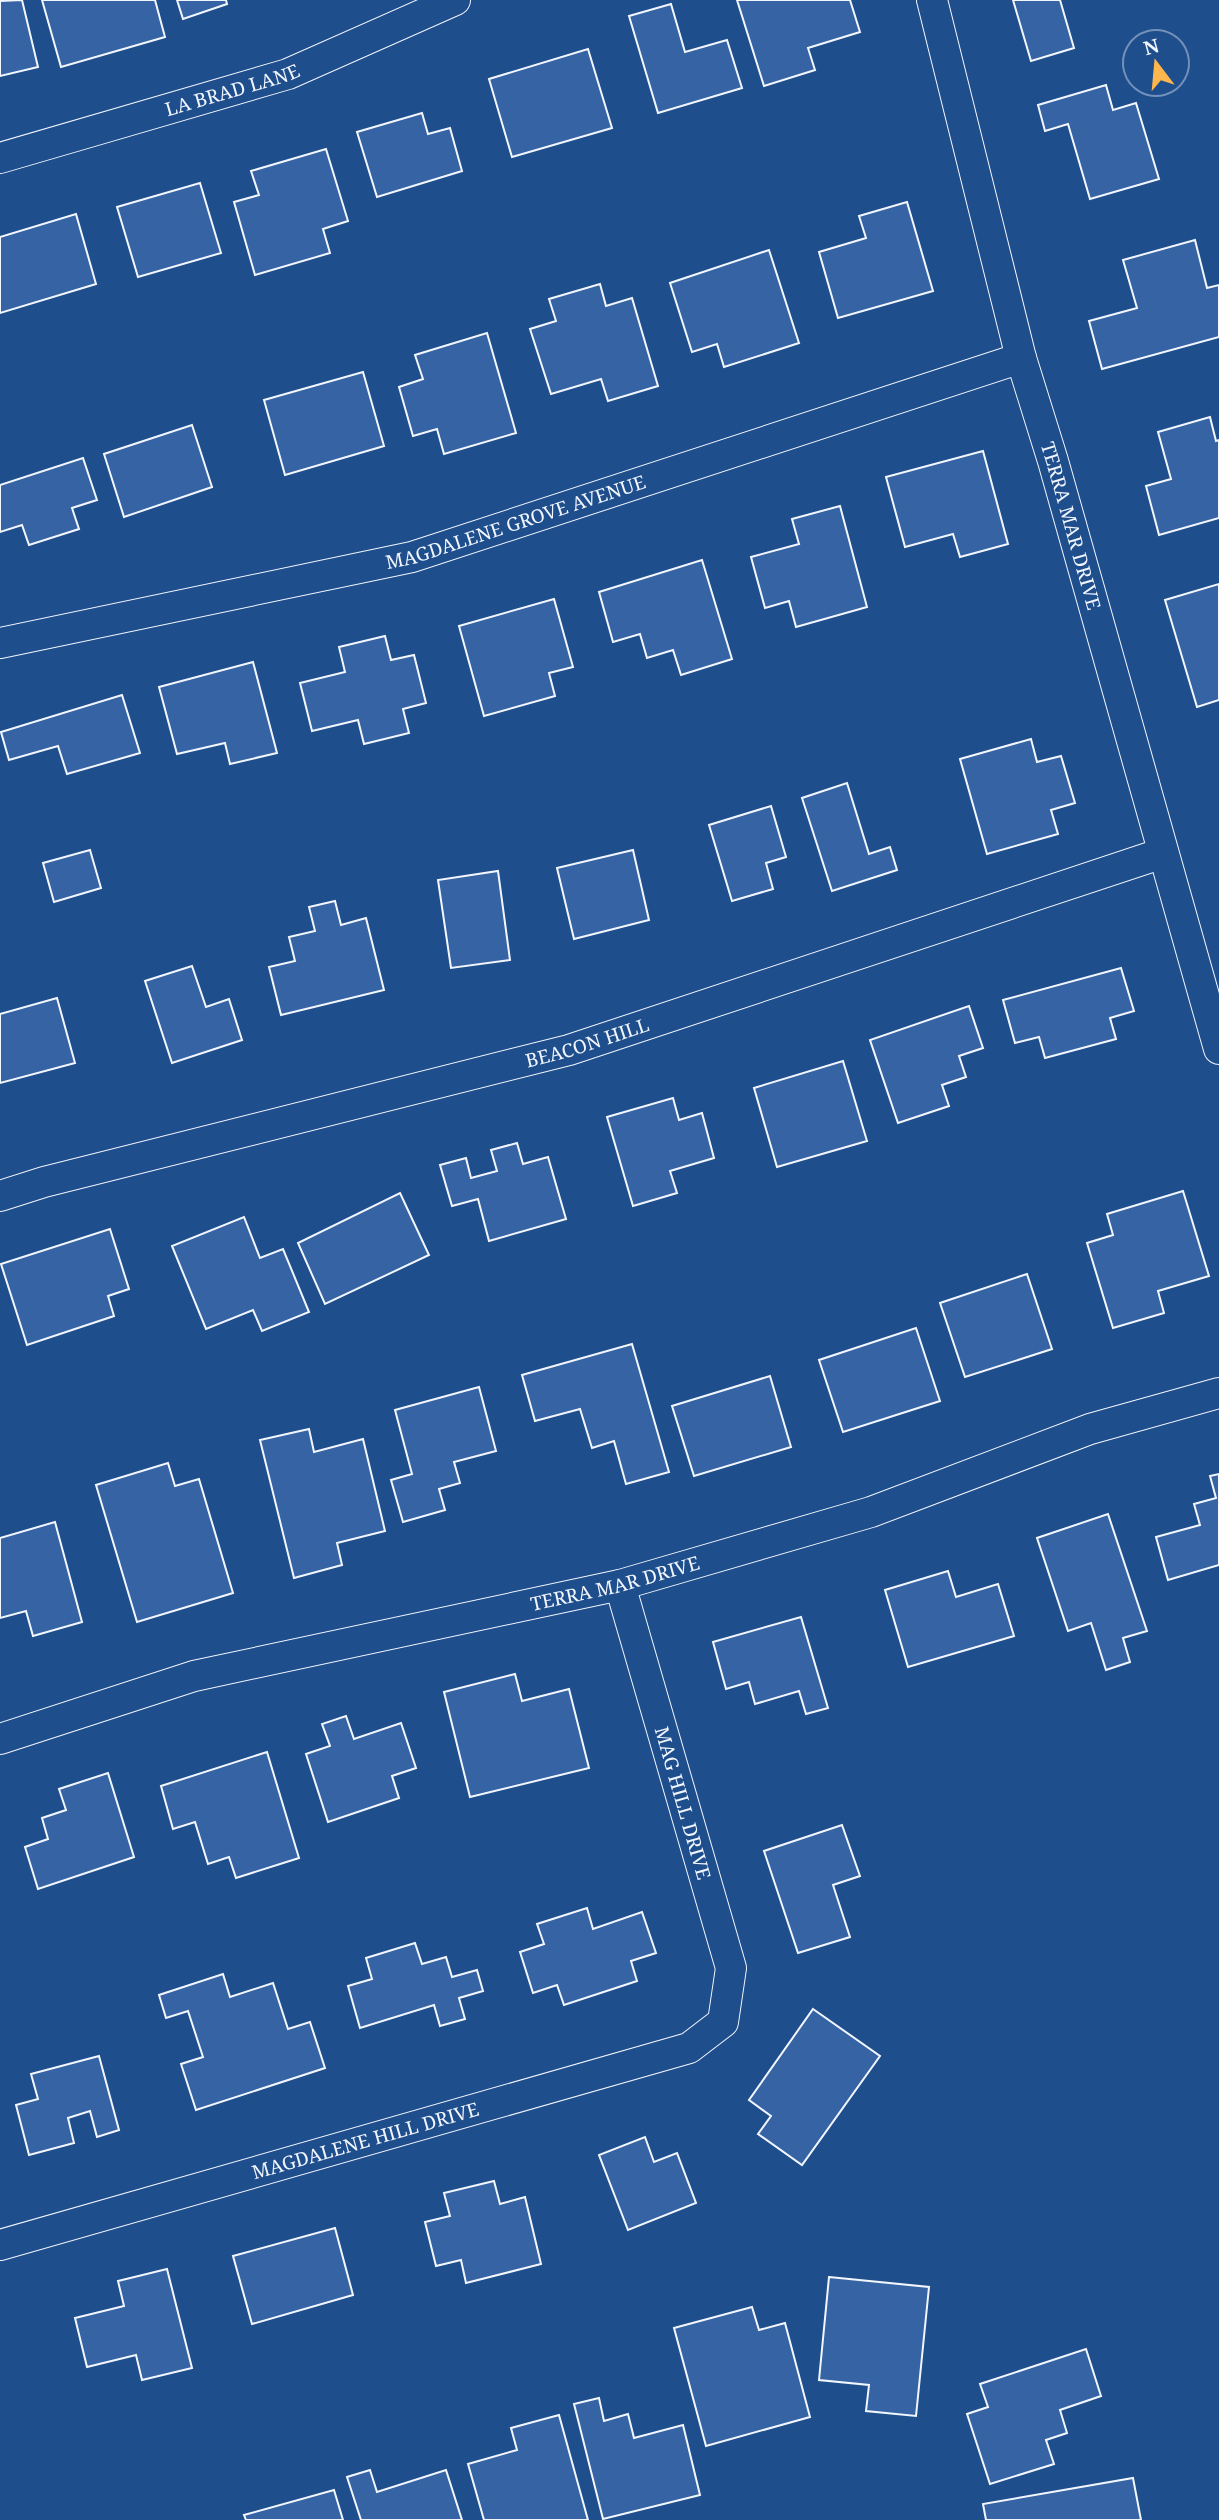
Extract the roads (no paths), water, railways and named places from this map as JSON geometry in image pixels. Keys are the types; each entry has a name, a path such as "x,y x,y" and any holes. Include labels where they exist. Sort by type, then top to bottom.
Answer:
{"street":[{"name":"LA BRAD LANE","path":"0,158 288,74 455,0"},
{"name":"TERRA MAR DRIVE","path":"932,0 1021,358 1053,461 1219,1049"},
{"name":"MAGDALENE GROVE AVENUE","path":"0,643 412,557 1021,358"},
{"name":"BEACON HILL","path":"0,1196 57,1179 569,1050 1163,853"},
{"name":"TERRA MAR DRIVE","path":"0,1739 194,1676 620,1585 871,1512 1090,1429 1219,1393"},
{"name":"MAG HILL DRIVE","path":"620,1585 731,1968 723,2022"},
{"name":"MAGDALENE HILL DRIVE","path":"0,2245 689,2048 723,2022"}]}
